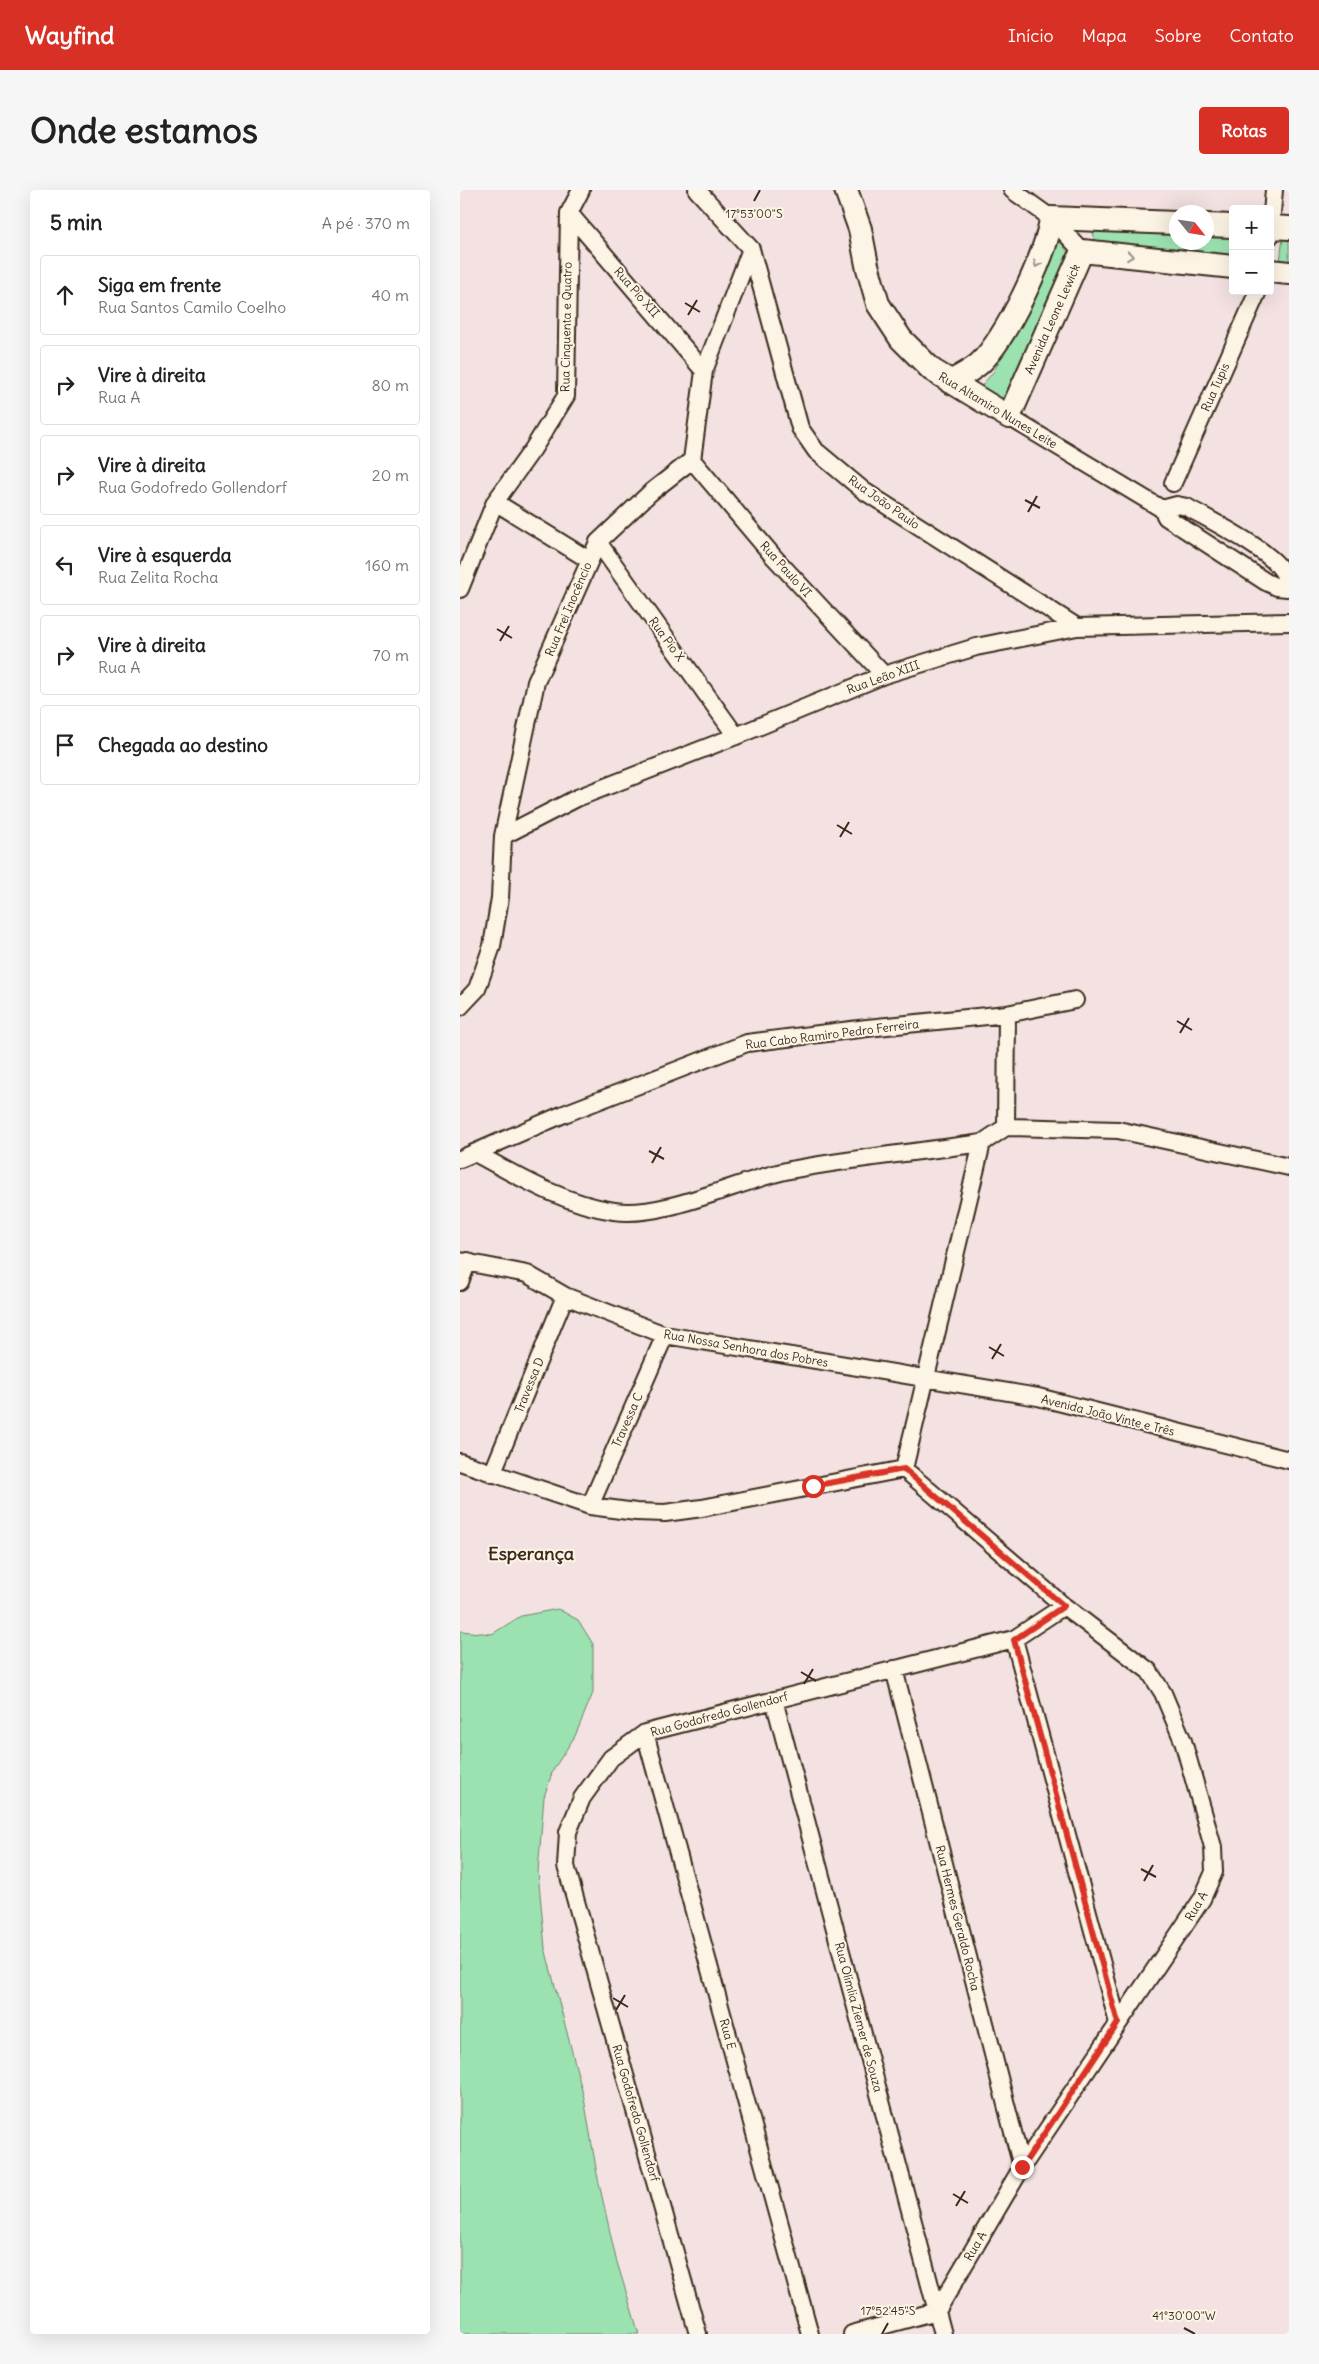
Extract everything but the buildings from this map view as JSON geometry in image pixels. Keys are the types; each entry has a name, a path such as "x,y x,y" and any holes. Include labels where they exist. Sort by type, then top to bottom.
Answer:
{"main road":[{"name":"Rua Altamiro Nunes Leite","path":"846,190 860,229 867,265 878,304 901,339 932,370 1009,417"},
{"path":"950,382 979,364 995,345 1017,307 1044,248 1050,230 1051,218 1169,223"},
{"path":"1214,225 1229,226"},
{"name":"Avenida Leone Lewick","path":"1009,417 1082,250 1229,267"},
{"path":"1274,271 1289,273"}],"street":[{"name":"Rua Cinquenta e Quatro","path":"460,589 495,502 533,449 566,396 569,213 581,190"},
{"name":"Rua João Paulo","path":"697,190 751,249 800,428 816,451 864,491 1076,627"},
{"path":"1012,190 1051,218 1082,250"},
{"path":"1274,190 1275,230"},
{"name":"Rua Pio XII","path":"569,213 704,371"},
{"path":"692,460 704,371 751,249"},
{"name":"Rua Tupis","path":"1173,483 1256,295"},
{"name":"Rua Altamiro Nunes Leite","path":"1009,417 1162,509 1166,517 1266,582 1288,588 1285,576 1278,566 1251,544 1187,507 1177,505 1162,509"},
{"name":"Rua Frei Inocêncio","path":"460,1007 477,989 492,946 500,898 504,836 536,682 598,542 651,492 692,460"},
{"name":"Rua Paulo VI","path":"692,460 774,556 884,674"},
{"path":"495,502 589,560"},
{"name":"Rua Pio X","path":"598,542 736,736"},
{"name":"Rua Leão XIII","path":"504,836 577,798 736,736 884,674 976,648 1076,627 1289,622"},
{"name":"Rua Cabo Ramiro Pedro Ferreira","path":"467,1156 564,1114 747,1043 867,1028 1007,1014 1074,1000"},
{"path":"1007,1014 1006,1127 1118,1130 1289,1167"},
{"name":"Rua Cabo Ramiro Pedro Ferreira","path":"467,1156 539,1188 578,1202 615,1212 644,1211 689,1200 789,1170 982,1143 1006,1127"},
{"path":"460,1462 590,1506 636,1512 664,1513 702,1508 904,1469 982,1143"},
{"path":"460,1282 464,1261"},
{"name":"Rua Nossa Senhora dos Pobres","path":"464,1261 527,1274 565,1296 665,1335 925,1379"},
{"name":"Travessa D","path":"492,1474 565,1296"},
{"name":"Travessa C","path":"590,1506 665,1335"},
{"name":"Avenida João Vinte e Três","path":"925,1379 1038,1397 1289,1460"},
{"name":"Rua A","path":"904,1469 1064,1606 1149,1672 1163,1693 1183,1740 1213,1848 1214,1872 1202,1899 1022,2167 937,2311"},
{"name":"Rua Godofredo Gollendorf","path":"698,2334 566,1866 568,1832 582,1798 612,1758 645,1734 894,1669 1014,1640 1064,1606"},
{"path":"1014,1640 1118,2023"},
{"name":"Rua Hermes Geraldo Rocha","path":"894,1669 1022,2167"},
{"name":"Rua Olímlia Ziemer de Souza","path":"774,1700 943,2334"},
{"name":"Rua E","path":"645,1734 810,2334"},
{"path":"852,2334 937,2311"}],"green space":[{"path":"1090,223 1169,229 1169,250 1214,250 1214,232 1229,233 1229,257 1096,243"},
{"path":"1283,237 1289,237 1289,263 1280,262"},
{"path":"1059,240 1072,258 1013,384 998,403 979,389 994,371"},
{"path":"558,1609 578,1620 593,1644 593,1693 575,1736 553,1770 544,1797 538,1872 545,1948 584,2098 597,2174 616,2259 639,2334 460,2334 460,1631 492,1634 521,1616"}],"district":[{"name":"Esperança","path":"531,1553"}],"route":[{"path":"813,1486 904,1469 1064,1606 1014,1640 1118,2023 1022,2167"}]}
